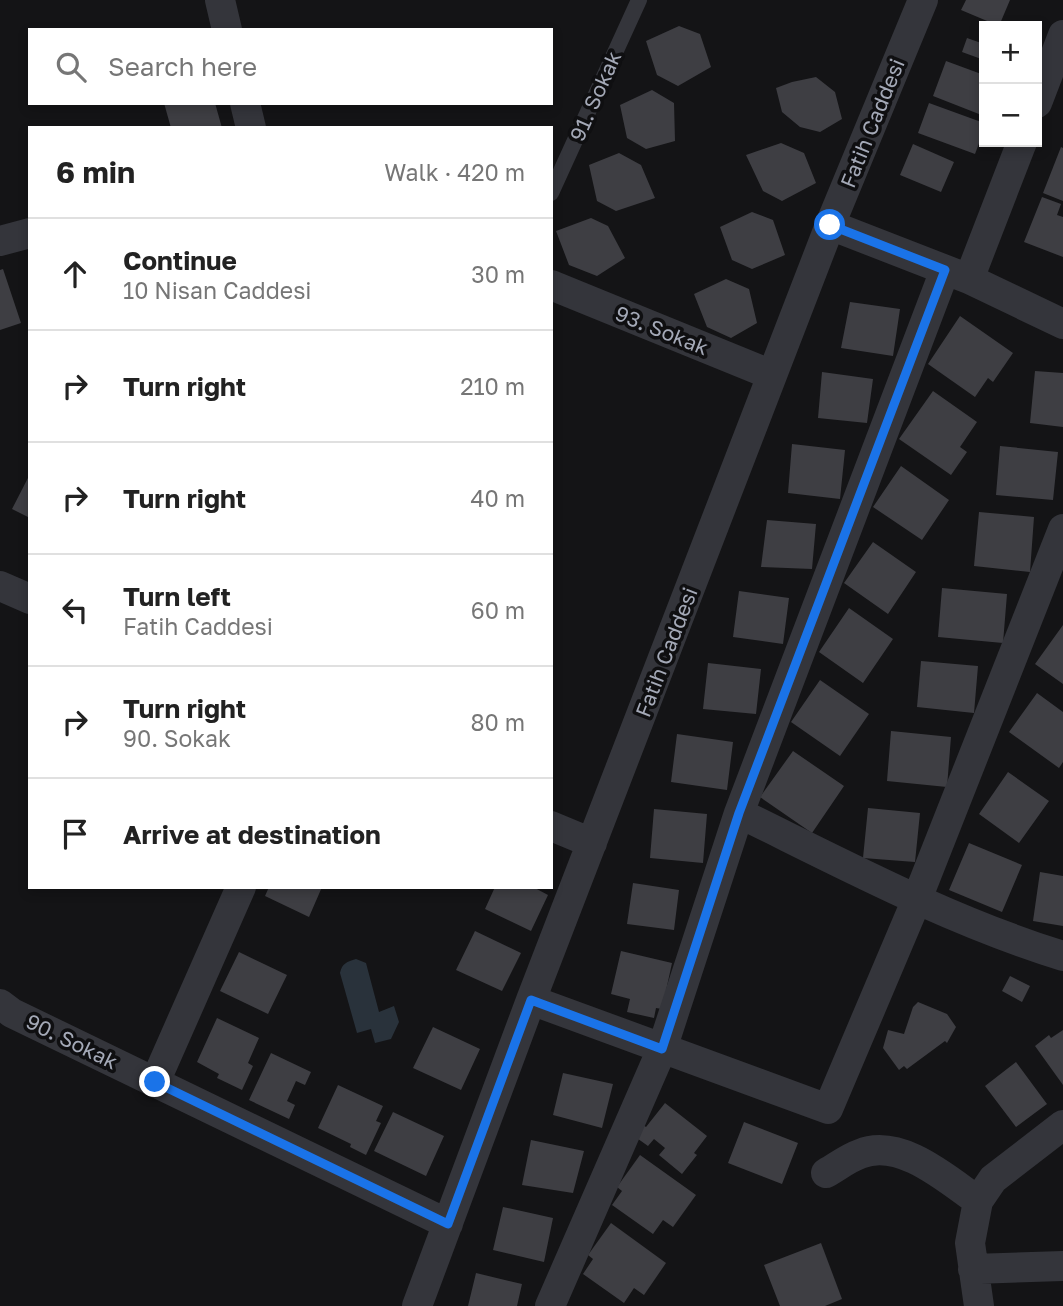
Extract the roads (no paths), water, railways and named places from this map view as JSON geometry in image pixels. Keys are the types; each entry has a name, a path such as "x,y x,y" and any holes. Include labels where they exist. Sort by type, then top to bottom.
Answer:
{"street":[{"path":"220,0 227,28"},
{"name":"Fatih Caddesi","path":"417,1306 531,1000 830,225 923,0"},
{"path":"1042,90 1063,35"},
{"path":"245,105 251,126"},
{"path":"550,1306 662,1049 739,813 957,274 1020,147"},
{"path":"830,225 957,274 1063,324"},
{"path":"0,241 28,234"},
{"name":"93. Sokak","path":"553,286 772,375"},
{"path":"531,1000 828,1109 917,899 1063,529"},
{"path":"0,586 28,598"},
{"path":"739,813 917,899 1029,946 1063,956"},
{"path":"553,827 592,843"},
{"path":"155,1082 240,889"},
{"name":"90. Sokak","path":"4,1014 155,1082 448,1224"},
{"path":"979,1306 970,1243 978,1201 993,1179 1063,1125"},
{"path":"826,1173 862,1153 884,1150 906,1154 978,1201"},
{"path":"973,1269 1063,1266"}],"lane":[{"name":"91. Sokak","path":"553,189 639,0"}]}
